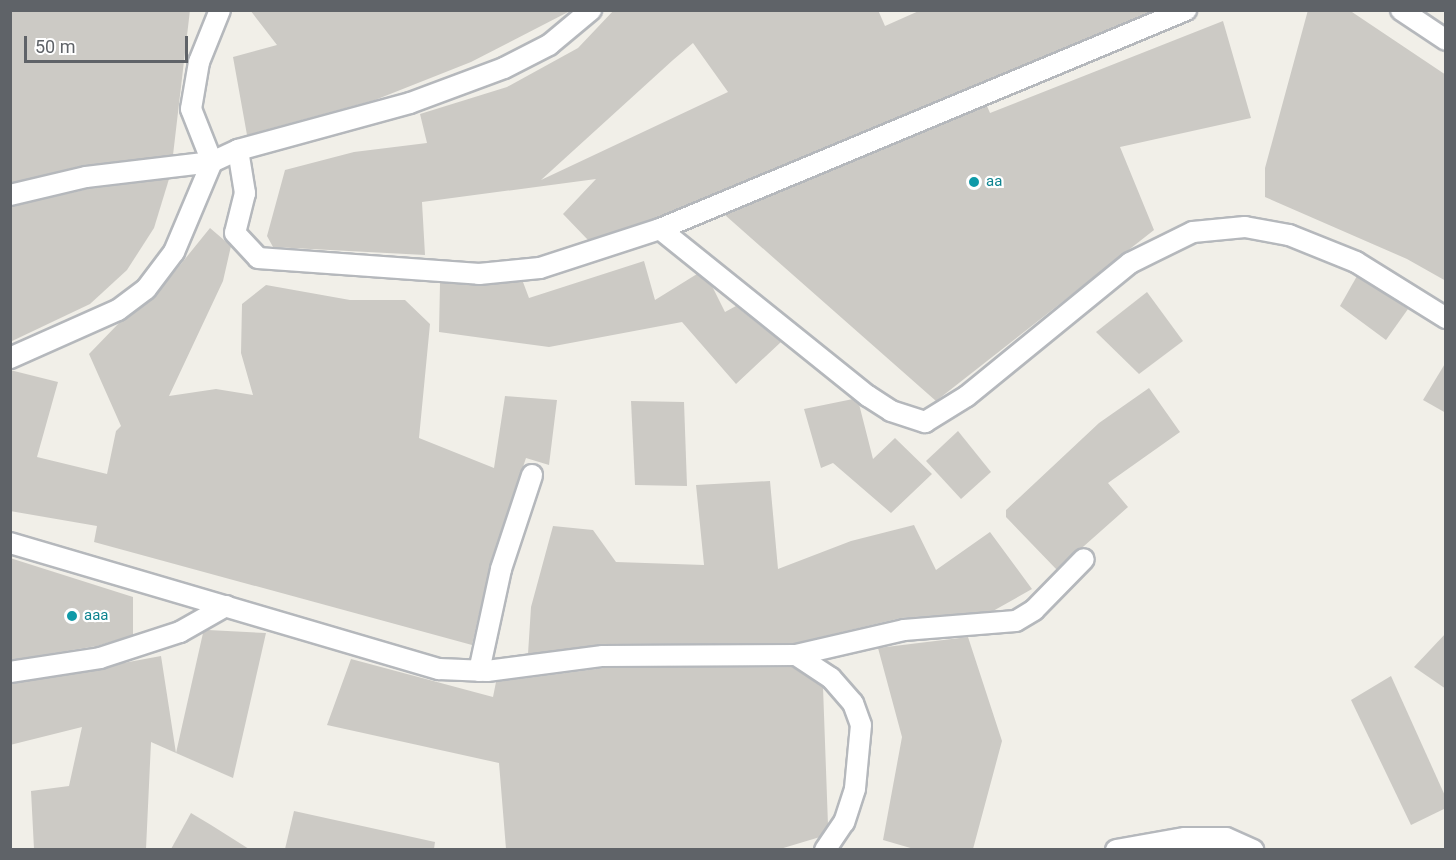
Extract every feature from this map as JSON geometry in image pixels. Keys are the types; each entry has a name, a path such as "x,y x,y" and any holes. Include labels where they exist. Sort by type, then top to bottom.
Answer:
{"street":[{"path":"10,358 118,310 146,288 186,231 212,162 191,109 199,63 220,10"},
{"path":"10,195 86,177 212,162 238,150 410,103 504,68 549,45 591,10"},
{"path":"238,150 245,194 235,233 258,258 479,274 571,261 660,229 1186,10"},
{"path":"1401,10 1446,40"},
{"path":"660,229 868,396 891,411 924,422 967,396 1130,262 1192,232 1245,228 1289,235 1356,262 1446,318"},
{"path":"479,671 501,569 532,475"},
{"path":"10,543 439,669 479,671 594,656 796,655 904,630 1016,621 1034,610 1084,559"},
{"path":"10,672 100,658 180,632 226,606"},
{"path":"796,655 831,678 853,703 861,724 855,789 844,822 825,849"},
{"path":"1116,849 1153,840 1226,838 1253,849"}],"building":[{"path":"10,10 190,10 173,155 84,165 10,183"},
{"path":"250,10 572,10 471,62 375,100 247,135 233,57 277,45"},
{"path":"614,10 878,10 885,26 921,10 1154,10 656,218 588,240 563,214 596,179 422,202 425,255 273,247 267,236 285,170 354,152 427,143 420,114 507,87 578,48","holes":["693,43 728,92 541,180"]},
{"path":"1308,10 1349,10 1446,75 1446,281 1407,259 1265,197 1265,168"},
{"name":"aa","path":"1223,21 1251,118 1120,147 1154,230 936,401 725,215 987,106 990,113"},
{"path":"169,179 154,228 127,270 90,304 10,342 10,207 88,189"},
{"path":"210,228 231,246 223,281 169,396 216,389 253,395 241,353 242,304 266,285 350,300 405,300 430,324 419,438 494,468 505,396 557,400 549,465 526,458 490,565 472,645 94,542 97,526 10,511 10,370 58,382 37,457 107,474 116,431 121,426 89,354 120,322 155,296"},
{"path":"644,261 655,300 697,274 712,286 725,312 736,306 781,342 736,384 682,322 549,347 439,332 440,283 523,282 529,298"},
{"path":"1357,276 1408,309 1386,340 1340,306"},
{"path":"1147,292 1183,341 1139,374 1096,332"},
{"path":"1446,362 1446,413 1423,400"},
{"path":"1149,388 1180,432 1108,483 1128,507 1057,570 1006,517 1006,510 1099,423"},
{"path":"853,399 859,404 873,459 895,438 932,474 891,513 833,463 821,468 804,409"},
{"path":"631,401 684,402 687,486 635,485"},
{"path":"958,431 991,472 961,499 926,461"},
{"path":"770,481 778,569 851,541 914,525 936,570 990,532 1032,589 993,611 901,618 795,643 603,644 528,654 531,607 553,526 593,530 616,562 704,565 696,485"},
{"name":"aaa","path":"10,558 133,597 133,635 97,646 10,660"},
{"path":"208,630 266,633 233,778 176,753 203,633"},
{"path":"1446,633 1446,689 1414,667"},
{"path":"968,637 1002,741 973,849 914,849 883,840 902,737 878,648"},
{"path":"161,656 176,753 151,742 146,849 34,849 31,791 69,786 82,727 10,745 10,684"},
{"path":"351,659 493,697 496,682 604,668 792,667 823,687 828,825 820,837 780,849 506,849 499,763 327,725"},
{"path":"1391,676 1446,798 1446,808 1411,825 1351,700"},
{"path":"294,811 435,842 434,849 285,849"},
{"path":"191,813 211,825 249,849 171,849"}],"place":[{"name":"aa","path":"974,182"},
{"name":"aaa","path":"72,616"}]}
